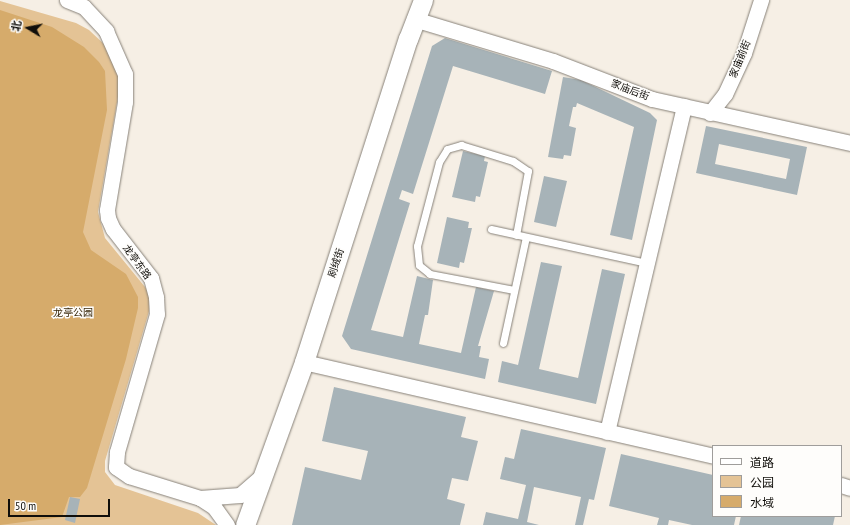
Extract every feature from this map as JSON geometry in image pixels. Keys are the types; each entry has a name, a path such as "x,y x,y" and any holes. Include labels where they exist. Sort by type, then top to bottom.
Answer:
{"street":[{"name":"龙亭东路","path":"67,0 84,7 106,31 116,50 125,74 125,102 107,210 108,218 113,229 151,278 156,297 157,314 117,452 116,467 129,476 200,498 214,507 227,525"},
{"name":"刷绒街","path":"245,525 304,362 414,19 422,0"},
{"name":"家庙前街","path":"710,113 725,94 741,60 761,0"},
{"name":"家庙后街","path":"414,19 553,61 641,95 710,113 850,143"},
{"path":"607,432 684,106"},
{"path":"304,362 712,456"},
{"path":"200,498 240,495 263,475"}],"lane":[{"path":"514,290 430,274 419,265 417,246 439,162 447,149 461,145 513,161 528,171 516,235"},
{"path":"491,229 647,263"},
{"path":"503,343 526,237"}],"green space":[{"name":"龙亭公园","path":"0,1 76,23 89,30 106,46 118,67 120,85 98,212 105,238 145,287 150,295 150,308 105,461 105,472 115,485 198,513 216,525 0,525"}],"water":[{"name":"龙亭公园","path":"0,10 52,27 84,47 99,62 105,71 107,110 83,232 91,250 126,274 138,297 138,308 126,359 87,488 80,497 69,497 62,517 0,525"}],"building":[{"path":"445,38 552,71 545,94 453,66 413,194 402,190 399,199 410,203 371,330 403,337 417,276 433,280 428,315 425,315 419,344 461,353 476,287 494,291 478,346 481,346 479,357 489,359 485,379 351,349 342,336 432,46"},
{"path":"563,77 581,80 650,113 657,120 632,240 610,235 634,127 577,103 576,107 573,107 569,126 576,128 571,156 564,155 563,159 548,157"},
{"path":"706,126 807,147 797,195 696,173","holes":["719,144 790,159 786,179 715,164"]},
{"path":"463,151 485,156 484,161 488,162 480,197 476,196 475,202 452,197"},
{"path":"544,176 567,181 556,227 534,222"},
{"path":"447,217 469,222 468,228 472,228 464,263 460,262 459,268 437,263"},
{"path":"541,262 562,266 539,369 578,378 602,269 625,274 596,404 498,382 502,361 518,365"},
{"path":"334,387 466,417 461,437 478,441 468,481 452,478 447,499 465,504 460,525 292,525 305,467 361,480 368,451 322,441"},
{"path":"521,429 606,448 594,500 589,499 583,525 575,525 581,497 534,487 527,522 539,525 483,525 486,512 518,519 526,485 500,479 505,457 514,459"},
{"path":"621,454 712,475 712,517 736,517 734,525 692,525 669,520 668,525 657,525 659,518 609,506"},
{"path":"70,497 80,499 75,523 65,520"},
{"path":"741,517 835,517 833,525 739,525"}]}
